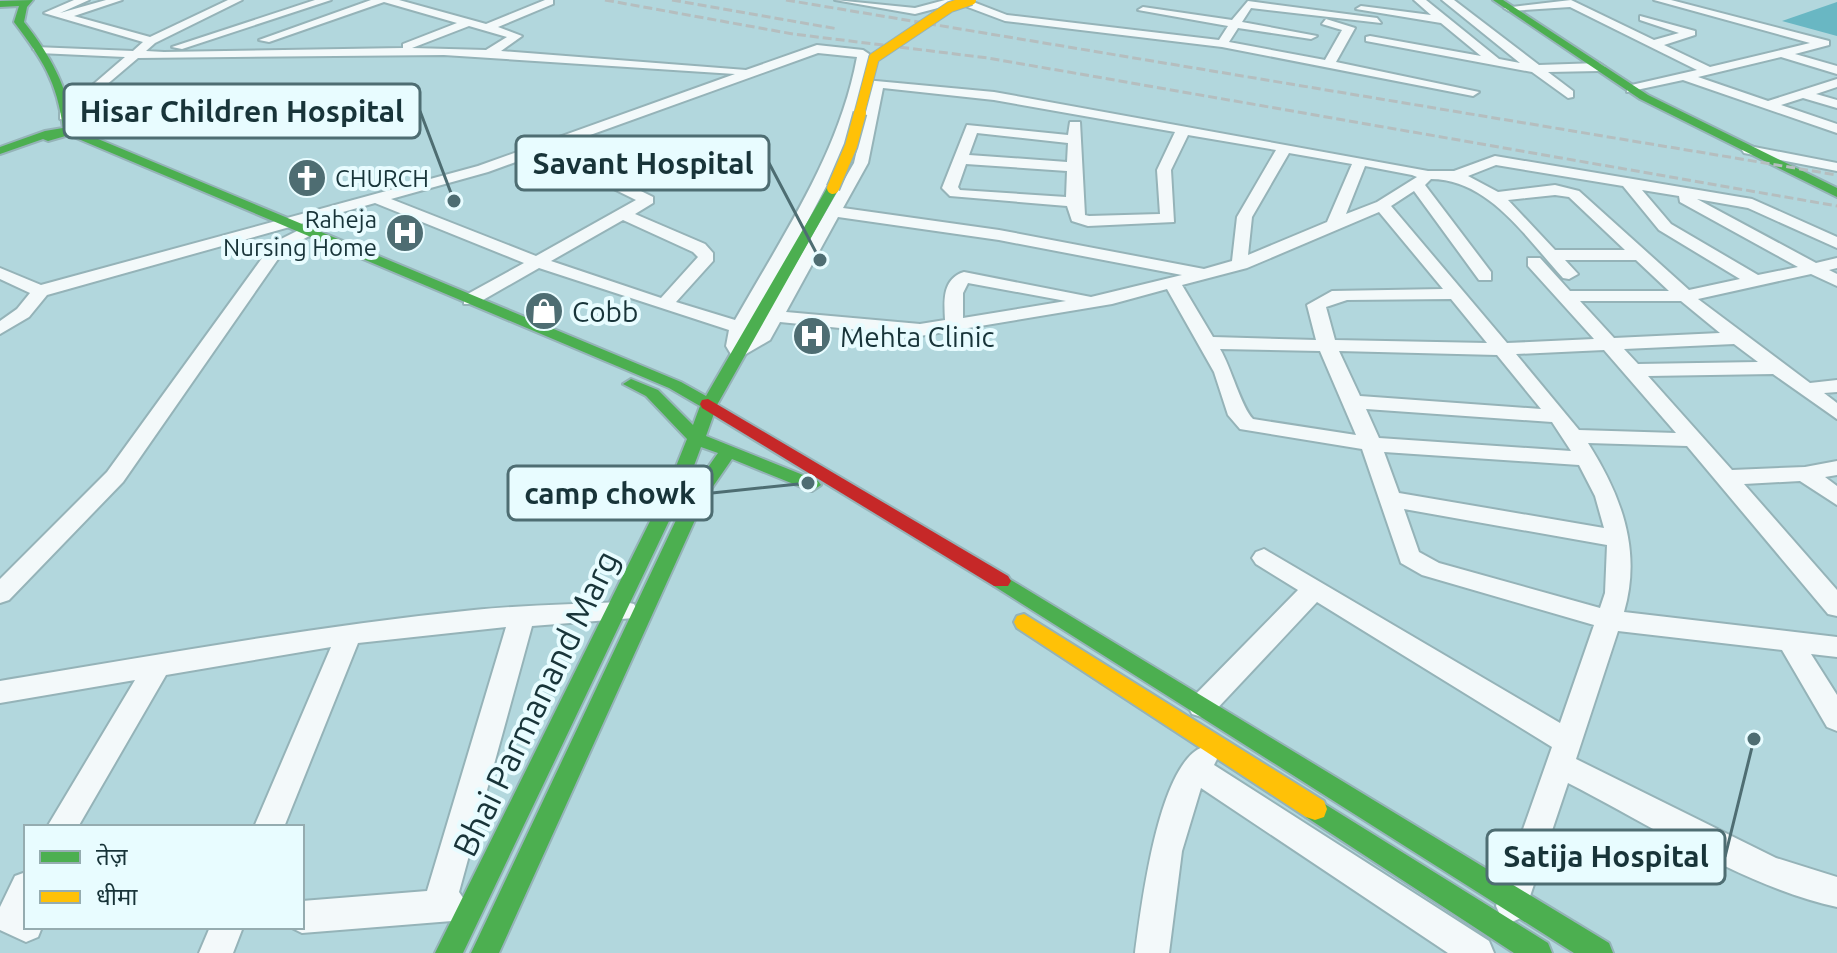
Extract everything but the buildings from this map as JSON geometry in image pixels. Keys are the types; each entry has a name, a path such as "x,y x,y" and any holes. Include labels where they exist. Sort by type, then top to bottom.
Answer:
{"main road":[{"name":"Bhai Parmanand Marg","path":"449,953 680,479 709,405 833,188 851,146 874,58 950,7 971,0"},
{"path":"1503,4 1632,89 1837,193"},
{"path":"11,6 19,22 54,66 64,91 67,123"},
{"path":"0,156 47,124 50,96 42,68 11,6"},
{"path":"0,143 47,124 67,123 295,231 652,393 696,438 808,483 942,568"},
{"path":"47,124 83,150 268,229 295,231 675,385 902,519 1599,953"},
{"path":"0,156 83,150"},
{"name":"Bhai Parmanand Marg","path":"485,953 696,497 727,453"},
{"path":"1015,616 1204,757 1399,860 1538,953"}],"street":[{"path":"84,0 49,13 149,42 184,46 326,0"},
{"path":"58,17 117,0"},
{"path":"67,123 149,42 237,0"},
{"path":"265,40 384,0 516,36 490,53"},
{"path":"840,0 923,10 958,0 1005,18 1222,44 1473,92"},
{"path":"1293,0 1389,13 1408,31 1496,62 1535,69 1599,67"},
{"path":"1389,13 1401,0"},
{"path":"1419,0 1496,62"},
{"path":"1447,0 1568,94"},
{"path":"1659,0 1831,43"},
{"path":"489,27 549,2"},
{"path":"1503,4 1567,2 1711,72"},
{"path":"297,43 405,4"},
{"path":"1121,32 1144,4 1240,17 1320,21 1374,31 1365,47 1556,85"},
{"path":"1222,44 1252,4 1377,21"},
{"path":"1612,25 1692,9"},
{"path":"1240,17 1311,36"},
{"path":"1644,18 1691,33 1650,45"},
{"path":"1370,39 1443,20"},
{"path":"1298,58 1320,21"},
{"path":"415,48 470,22"},
{"path":"1329,64 1349,28 1345,25"},
{"path":"1632,89 1831,43"},
{"path":"39,49 134,55 388,52 415,48 750,71"},
{"path":"0,594 115,477 204,356 268,260 295,231 380,200 544,149 817,49 865,56 833,160 740,327 735,341 739,352 758,342 836,212 861,163 878,84"},
{"path":"1783,54 1837,70"},
{"path":"1688,78 1837,129"},
{"path":"1766,106 1837,83"},
{"path":"858,84 976,93 1360,162 1421,180 1485,276"},
{"path":"1803,94 1837,104"},
{"path":"1076,111 1074,202 1077,216 1082,220 1156,222 1168,219 1164,170 1183,131"},
{"path":"1074,140 974,127 970,129 950,188 955,193 1074,202"},
{"path":"470,300 624,215 648,197 544,149"},
{"path":"1241,264 1238,229 1284,149"},
{"path":"1749,150 1837,167"},
{"path":"960,159 1074,167"},
{"path":"774,316 898,329 955,326 1096,302 1241,264 1382,205 1421,180 1456,175 1495,160 1758,206 1837,243"},
{"path":"1334,224 1360,162"},
{"path":"1456,175 1496,197 1543,258 1569,285 1609,343 1837,607"},
{"path":"1629,184 1665,227 1758,282"},
{"path":"1670,190 1837,281"},
{"path":"1496,197 1569,191 1686,296 1837,413"},
{"path":"380,200 448,229 664,305 740,327"},
{"path":"1382,205 1572,436 1606,496 1619,539 1617,593 1609,620 1503,929"},
{"path":"836,212 986,233 1207,274"},
{"path":"624,215 699,248 707,257 664,305"},
{"path":"0,273 40,291 268,229"},
{"path":"1543,258 1642,255"},
{"path":"1569,285 1686,296 1837,263"},
{"path":"955,326 955,284 964,277 1096,302"},
{"path":"1173,284 1224,372 1241,421 1371,444 1587,459"},
{"path":"0,328 18,319 33,305 40,291"},
{"path":"1455,294 1347,295 1323,299 1316,305 1316,315 1327,345 1354,402 1391,499 1404,549 1417,564 1609,620 1837,647"},
{"path":"1208,343 1501,349 1739,338"},
{"path":"1633,370 1777,368"},
{"path":"1806,389 1837,386"},
{"path":"1354,402 1557,416"},
{"path":"1572,436 1694,440"},
{"path":"1726,478 1805,474 1837,468"},
{"path":"1805,474 1837,497"},
{"path":"1391,499 1619,539"},
{"path":"1264,558 1564,754 1765,868 1837,892"},
{"path":"1202,706 1315,589"},
{"path":"0,692 349,634 522,616 643,612"},
{"path":"439,906 522,616"},
{"path":"270,825 349,634"},
{"path":"1790,642 1837,719"},
{"path":"63,825 158,665"},
{"path":"1152,953 1164,866 1204,757 1240,730"},
{"path":"1204,757 1477,953"},
{"path":"24,891 11,919 24,925"},
{"path":"304,917 509,900"},
{"path":"216,953 226,929"}],"water":[{"path":"1837,2 1837,36 1782,21"}],"railway":[{"path":"605,0 793,34 988,58 1837,206"},
{"path":"672,0 838,29"},
{"path":"786,0 1837,175"}],"traffic: fast":[{"path":"29,0 23,6 19,22 54,72 63,97 69,131 48,138"},
{"path":"1497,0 1644,97 1837,193"},
{"path":"0,4 26,3"},
{"path":"0,151 49,133 69,131 675,385 708,404"},
{"path":"449,953 680,479 709,405 833,188"},
{"path":"631,384 652,393 696,438 812,485"},
{"path":"485,953 696,497 727,453"},
{"path":"1001,581 1599,953"},
{"path":"1315,809 1538,953"}],"traffic: slow":[{"path":"833,188 851,146 874,58 950,7 971,0"},
{"path":"1024,622 1315,809"}],"traffic: jam":[{"path":"708,404 1001,581"}],"place":[{"name":"CHURCH","path":"307,178"},
{"name":"Hisar Children Hospital","path":"454,201"},
{"name":"Raheja Nursing Home","path":"405,233"},
{"name":"Savant Hospital","path":"820,260"},
{"name":"Cobb","path":"544,311"},
{"name":"Mehta Clinic","path":"812,336"},
{"name":"camp chowk","path":"808,483"},
{"name":"Satija Hospital","path":"1754,739"}]}
